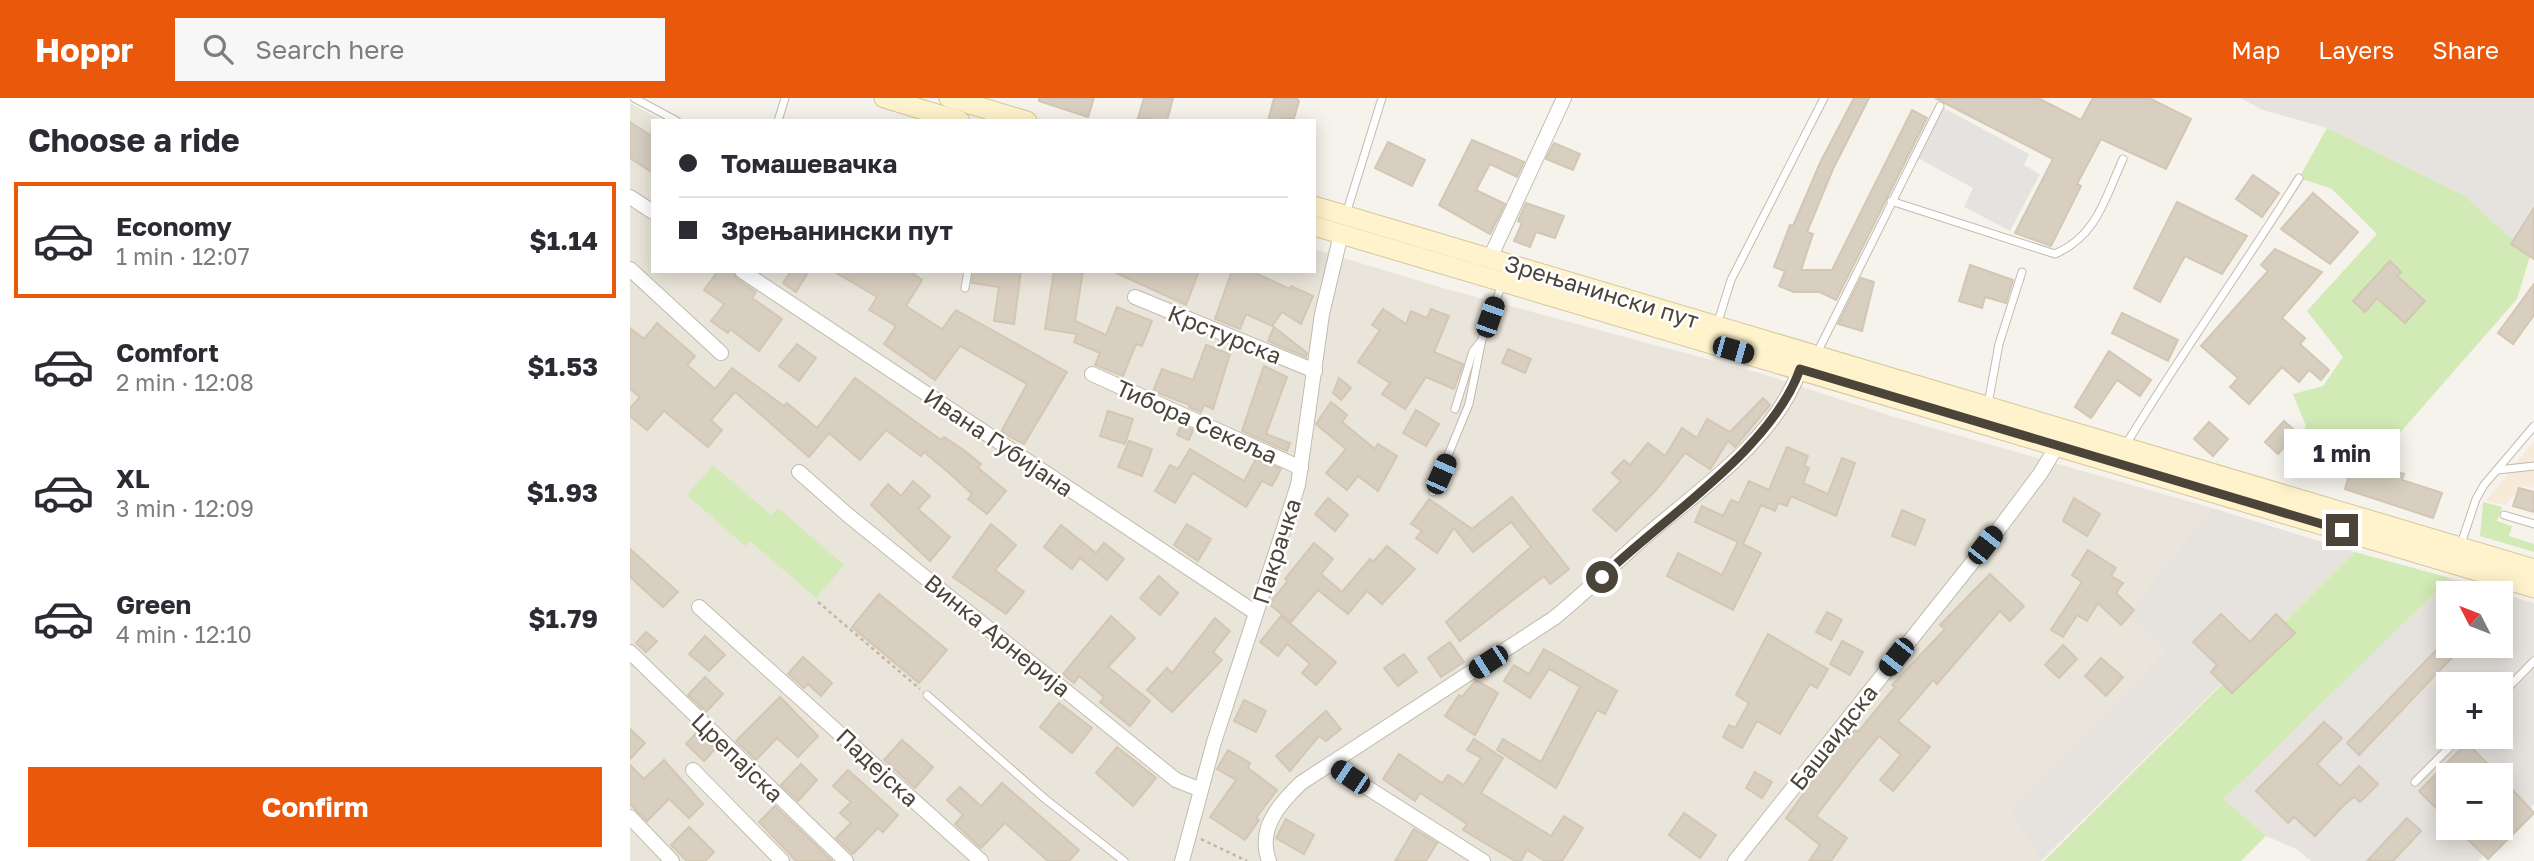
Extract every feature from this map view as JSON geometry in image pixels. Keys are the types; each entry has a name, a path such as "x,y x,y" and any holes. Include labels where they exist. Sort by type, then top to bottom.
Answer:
{"main road":[{"path":"884,98 953,119"},
{"path":"949,98 1020,119"},
{"name":"Зрењанински пут","path":"1316,207 1343,224 1503,281 2534,588"},
{"name":"Зрењанински пут","path":"1316,226 1343,224 1490,258 2534,569"}],"street":[{"path":"1490,258 1564,98"},
{"path":"630,197 651,211"},
{"name":"Пакрачка","path":"1182,861 1256,613 1289,519 1301,468 1326,292 1343,224"},
{"path":"630,269 721,353"},
{"name":"Ивана Губијана","path":"745,273 1256,613"},
{"name":"Крстурска","path":"1135,297 1314,371"},
{"path":"1269,861 1264,841 1275,812 1301,783 1554,618 1587,591 1644,537 1719,477 1782,407 1800,369"},
{"name":"Тибора Секеља","path":"1092,374 1301,468"},
{"name":"Башаидска","path":"1735,861 1998,530 2040,474 2057,446"},
{"name":"Винка Арнерија","path":"799,472 849,516 1176,780 1201,790"},
{"name":"Падејска","path":"699,607 776,673 981,861"},
{"name":"Црепајска","path":"630,652 846,861"},
{"path":"1330,764 1483,861"},
{"path":"693,770 782,861"},
{"path":"630,817 672,861"}],"lane":[{"path":"634,98 673,119"},
{"path":"779,119 785,98"},
{"path":"1343,224 1382,98"},
{"path":"1717,326 1731,279 1824,98"},
{"path":"1815,355 1940,106"},
{"path":"1891,201 2055,254 2074,246 2085,236 2123,159"},
{"path":"2124,447 2167,377 2246,262 2299,178"},
{"path":"1987,408 1999,344 2022,272"},
{"path":"965,288 968,273"},
{"path":"1433,492 1469,404 1482,340 1503,281"},
{"path":"1455,409 1473,351 1482,340"},
{"path":"2460,548 2476,499 2534,426"},
{"path":"2498,470 2534,466"},
{"path":"2504,515 2534,524"},
{"path":"2513,683 2534,661"},
{"path":"928,695 1044,798 1124,861"},
{"path":"2415,782 2448,749"}],"path":[{"path":"818,601 928,695"},
{"path":"1189,833 1247,861"}],"shaded area":[{"path":"2240,98 2534,98 2534,259 2501,238 2463,195 2327,128 2263,110"},
{"path":"630,103 659,119 651,119 651,273 1316,273 1316,250 1443,288 1763,374 1891,416 2212,508 2125,616 2169,649 2010,810 2041,861 630,861"},
{"path":"1940,106 2029,154 2024,165 2040,174 2010,231 1964,207 1973,188 1914,156"},
{"path":"2534,441 2534,488 2523,485 2505,505 2486,501"},
{"path":"2212,508 2355,552 2041,861 2010,810 2168,649 2125,616"},
{"path":"2436,592 2436,658 2513,658 2513,597 2534,603 2534,804 2513,825 2513,763 2436,763 2436,840 2499,840 2478,861 2311,861 2296,849 2266,836 2224,799"}],"green space":[{"path":"2327,128 2463,195 2530,256 2517,299 2377,459 2349,454 2293,455 2306,426 2293,394 2323,386 2343,357 2307,311 2377,234 2332,189 2299,178"},
{"path":"713,465 771,515 778,508 844,565 816,598 750,541 745,546 687,495"},
{"path":"2483,502 2502,507 2497,521 2512,526 2509,536 2534,544 2534,552 2480,536"},
{"path":"2355,552 2450,578 2447,581 2436,581 2436,592 2224,799 2266,836 2241,861 2044,861"}],"building":[{"path":"1039,98 1094,98 1088,117 1039,101"},
{"path":"1144,98 1173,98 1168,119 1138,118"},
{"path":"1274,98 1296,98 1299,101 1294,118 1269,119"},
{"path":"1854,98 1869,98 1833,169 1807,232 1813,234 1801,270 1832,270 1912,110 1927,118 1836,300 1820,292 1794,292 1779,286 1785,271 1774,267 1790,225 1793,226 1820,163"},
{"path":"1935,98 2038,98 2081,120 2093,98 2149,98 2191,119 2166,169 2101,139 2077,184 2081,186 2051,246 2015,233 2053,159"},
{"path":"630,122 651,136 651,172 630,158"},
{"path":"1472,140 1524,162 1517,177 1490,164 1476,190 1505,204 1490,234 1439,205"},
{"path":"1388,142 1425,160 1412,186 1375,168"},
{"path":"1554,143 1580,154 1573,170 1546,159"},
{"path":"2253,175 2279,193 2262,217 2236,199"},
{"path":"2313,193 2358,232 2330,264 2281,229"},
{"path":"2177,202 2247,236 2222,274 2185,256 2160,302 2134,288"},
{"path":"1526,203 1564,216 1555,238 1536,232 1530,247 1514,241 1522,223 1518,221"},
{"path":"2534,208 2534,259 2511,244"},
{"path":"2275,249 2322,272 2282,318 2305,338 2300,344 2329,370 2321,380 2309,370 2299,382 2282,367 2249,404 2230,387 2238,378 2201,346 2268,271 2261,265"},
{"path":"2390,261 2401,272 2397,276 2425,301 2405,323 2377,298 2365,312 2353,301"},
{"path":"1970,265 2013,280 2006,303 1985,297 1982,308 1959,301"},
{"path":"717,273 733,273 737,279 756,292 752,298 782,319 759,351 730,329 728,333 711,321 724,304 704,290"},
{"path":"790,273 808,273 796,292 783,283"},
{"path":"836,273 913,273 922,280 906,306 942,329 956,310 1067,372 1024,444 1001,432 1027,384 960,346 935,380 884,344 896,326 869,310 877,297"},
{"path":"974,273 1021,273 1014,324 994,321 999,287 972,283"},
{"path":"1054,273 1083,273 1075,321 1106,335 1117,307 1152,321 1142,346 1136,344 1123,376 1095,365 1100,353 1074,342 1077,334 1045,329"},
{"path":"1116,273 1198,273 1186,305"},
{"path":"1231,273 1255,273 1313,296 1301,324 1282,312 1272,326 1246,314 1240,329 1215,319"},
{"path":"1861,278 1874,282 1862,331 1838,324"},
{"path":"2534,284 2534,315 2513,344 2498,333"},
{"path":"1383,309 1406,324 1411,311 1427,318 1431,309 1449,316 1434,352 1463,364 1454,389 1426,377 1405,409 1382,394 1390,383 1358,362 1380,330 1372,325"},
{"path":"2122,313 2178,340 2168,361 2112,333"},
{"path":"657,323 695,356 687,365 715,389 732,368 784,406 787,403 817,428 855,378 941,440 944,437 965,451 981,464 978,468 1006,491 987,514 968,499 972,494 924,452 921,456 886,430 860,460 829,433 809,457 735,392 711,420 722,430 708,447 664,411 647,430 630,416 630,408 640,397 630,389 630,328 644,339"},
{"path":"1274,327 1307,353 1306,357 1268,341"},
{"path":"797,344 816,358 799,381 779,366"},
{"path":"1206,345 1230,354 1213,409 1204,405 1201,412 1153,391 1162,369 1193,380"},
{"path":"1508,349 1531,359 1525,373 1502,363"},
{"path":"2109,351 2151,380 2140,396 2117,380 2091,418 2075,407"},
{"path":"1264,366 1287,377 1266,434 1290,443 1287,451 1242,431"},
{"path":"1339,378 1351,388 1341,400 1333,393"},
{"path":"1763,398 1770,405 1735,447 1728,441 1710,469 1685,453 1657,489 1616,531 1593,510 1621,481 1612,473 1624,460 1630,465 1648,443 1665,456 1682,428 1697,438 1707,419 1730,432"},
{"path":"1331,402 1347,415 1342,422 1375,449 1378,444 1397,456 1378,491 1358,476 1347,490 1326,473 1346,449 1316,424"},
{"path":"1416,410 1439,424 1426,446 1403,433"},
{"path":"1108,411 1133,419 1125,444 1100,436"},
{"path":"2284,421 2297,432 2278,454 2265,442"},
{"path":"2209,422 2228,439 2213,456 2194,439"},
{"path":"1181,425 1193,430 1189,440 1177,435"},
{"path":"1129,441 1152,449 1142,476 1118,467"},
{"path":"1787,447 1808,456 1804,466 1809,468 1803,483 1828,494 1842,458 1855,463 1836,516 1791,496 1787,506 1778,503 1775,511 1761,505 1743,544 1761,553 1733,610 1667,576 1678,553 1722,575 1738,542 1695,522 1702,506 1723,516 1731,500 1739,503 1749,481 1769,490"},
{"path":"1190,449 1244,481 1256,459 1281,469 1272,486 1262,481 1246,507 1193,473 1175,503 1155,491 1170,465 1178,469"},
{"path":"2352,463 2383,472 2384,468 2404,474 2402,480 2442,493 2433,518 2345,489"},
{"path":"913,481 930,496 918,509 950,537 930,561 871,505 888,484 901,496"},
{"path":"2519,488 2534,492 2534,512 2513,506"},
{"path":"1512,497 1569,569 1550,584 1544,576 1460,641 1446,622 1531,547 1511,522 1473,552 1454,528 1437,553 1416,538 1422,531 1411,524 1429,499 1472,529"},
{"path":"1328,498 1348,515 1335,531 1315,514"},
{"path":"2074,498 2100,514 2087,536 2063,521"},
{"path":"1902,510 1925,520 1915,545 1892,536"},
{"path":"991,524 1016,545 995,570 1024,592 1006,614 953,577"},
{"path":"1187,524 1211,539 1198,561 1174,545"},
{"path":"1061,525 1096,553 1104,543 1124,559 1107,580 1080,558 1072,569 1044,547"},
{"path":"1314,543 1333,559 1321,574 1342,592 1370,559 1373,562 1387,546 1415,569 1382,604 1367,591 1348,614 1318,590 1291,622 1269,604"},
{"path":"630,549 678,592 663,607 630,577"},
{"path":"2088,550 2116,568 2111,576 2123,583 2116,593 2134,610 2121,625 2098,603 2087,621 2077,615 2063,637 2051,630 2082,582 2072,575"},
{"path":"1990,574 2024,606 2010,621 2000,611 1937,684 1933,680 1898,721 1930,747 1893,791 1880,780 1901,755 1879,736 1816,816 1847,838 1831,861 1809,861 1820,845 1786,818 1833,753 1855,730 1858,732 1895,687 1892,685 1945,629 1940,625"},
{"path":"1159,576 1178,593 1160,615 1140,598"},
{"path":"879,594 947,650 919,683 852,627"},
{"path":"1827,612 1842,620 1831,640 1816,632"},
{"path":"2221,614 2250,642 2276,614 2295,633 2232,693 2211,672 2217,665 2193,642"},
{"path":"1111,616 1135,638 1108,667 1150,701 1130,726 1100,702 1104,697 1079,676 1074,683 1063,674"},
{"path":"1281,616 1336,662 1316,685 1302,673 1310,664 1287,644 1278,656 1260,642"},
{"path":"1215,618 1230,631 1213,652 1222,660 1172,712 1147,690 1167,668 1172,673"},
{"path":"646,632 657,641 646,652 636,643"},
{"path":"1768,634 1828,669 1817,688 1810,684 1780,734 1757,721 1742,748 1723,737 1729,725 1735,728 1749,703 1736,695"},
{"path":"705,636 725,655 709,671 689,654"},
{"path":"1842,641 1863,652 1850,675 1830,664"},
{"path":"1450,642 1464,662 1441,677 1428,658"},
{"path":"2063,645 2077,659 2059,678 2045,665"},
{"path":"1544,649 1617,691 1605,714 1597,710 1556,788 1497,750 1503,739 1541,762 1580,687 1549,669 1530,698 1504,681 1514,665 1529,674"},
{"path":"2436,650 2436,658 2452,658 2359,755 2347,743"},
{"path":"1404,654 1417,672 1398,686 1384,668"},
{"path":"803,657 832,683 821,696 808,684 804,688 788,674"},
{"path":"2101,658 2123,677 2106,696 2085,676"},
{"path":"705,677 723,694 706,712 688,695"},
{"path":"1476,680 1498,693 1475,735 1445,716 1459,695 1462,697"},
{"path":"780,697 818,736 798,757 777,738 756,760 736,741"},
{"path":"1244,700 1266,711 1256,732 1234,721"},
{"path":"1059,703 1092,728 1072,753 1040,727"},
{"path":"1326,711 1341,729 1326,741 1319,736 1290,771 1276,756"},
{"path":"2324,722 2342,738 2317,764 2340,786 2359,766 2378,784 2360,802 2354,797 2344,805 2315,836 2294,817 2288,823 2256,791"},
{"path":"630,729 645,743 630,759"},
{"path":"698,731 716,748 704,761 686,744"},
{"path":"1474,739 1503,758 1481,793 1551,836 1564,816 1583,828 1562,861 1545,861 1527,850 1521,861 1515,861 1463,830 1467,824 1420,793 1415,801 1383,779 1399,754 1442,783 1448,775 1464,785 1481,758 1467,750"},
{"path":"902,740 933,767 915,788 884,760"},
{"path":"1117,747 1156,778 1133,806 1096,773"},
{"path":"2461,749 2473,749 2487,763 2447,763"},
{"path":"1228,750 1250,763 1248,768 1277,790 1256,818 1259,820 1245,840 1210,817 1236,780 1217,769"},
{"path":"664,760 703,804 689,818 669,799 647,821 630,804 630,765 644,779"},
{"path":"801,764 817,780 798,801 781,785"},
{"path":"848,770 898,815 883,832 878,828 853,854 836,838 851,823 840,813 851,802 833,786"},
{"path":"1755,772 1772,782 1762,798 1746,788"},
{"path":"2436,774 2436,808 2419,791"},
{"path":"1002,783 1079,850 1069,861 1048,861 1005,823 981,848 955,824 963,815 947,800 960,787 981,806"},
{"path":"2513,790 2534,813 2513,834"},
{"path":"775,806 832,861 796,861 759,822"},
{"path":"1684,813 1716,835 1700,858 1669,835"},
{"path":"2407,818 2421,831 2393,861 2367,861"},
{"path":"1286,819 1314,835 1304,854 1276,838"},
{"path":"689,827 714,852 705,861 687,861 671,845"},
{"path":"1414,829 1437,843 1426,861 1395,861"},
{"path":"2468,840 2507,840 2488,859"}],"route":[{"path":"1602,577 1644,537 1719,477 1782,407 1800,369 2342,530"}]}
